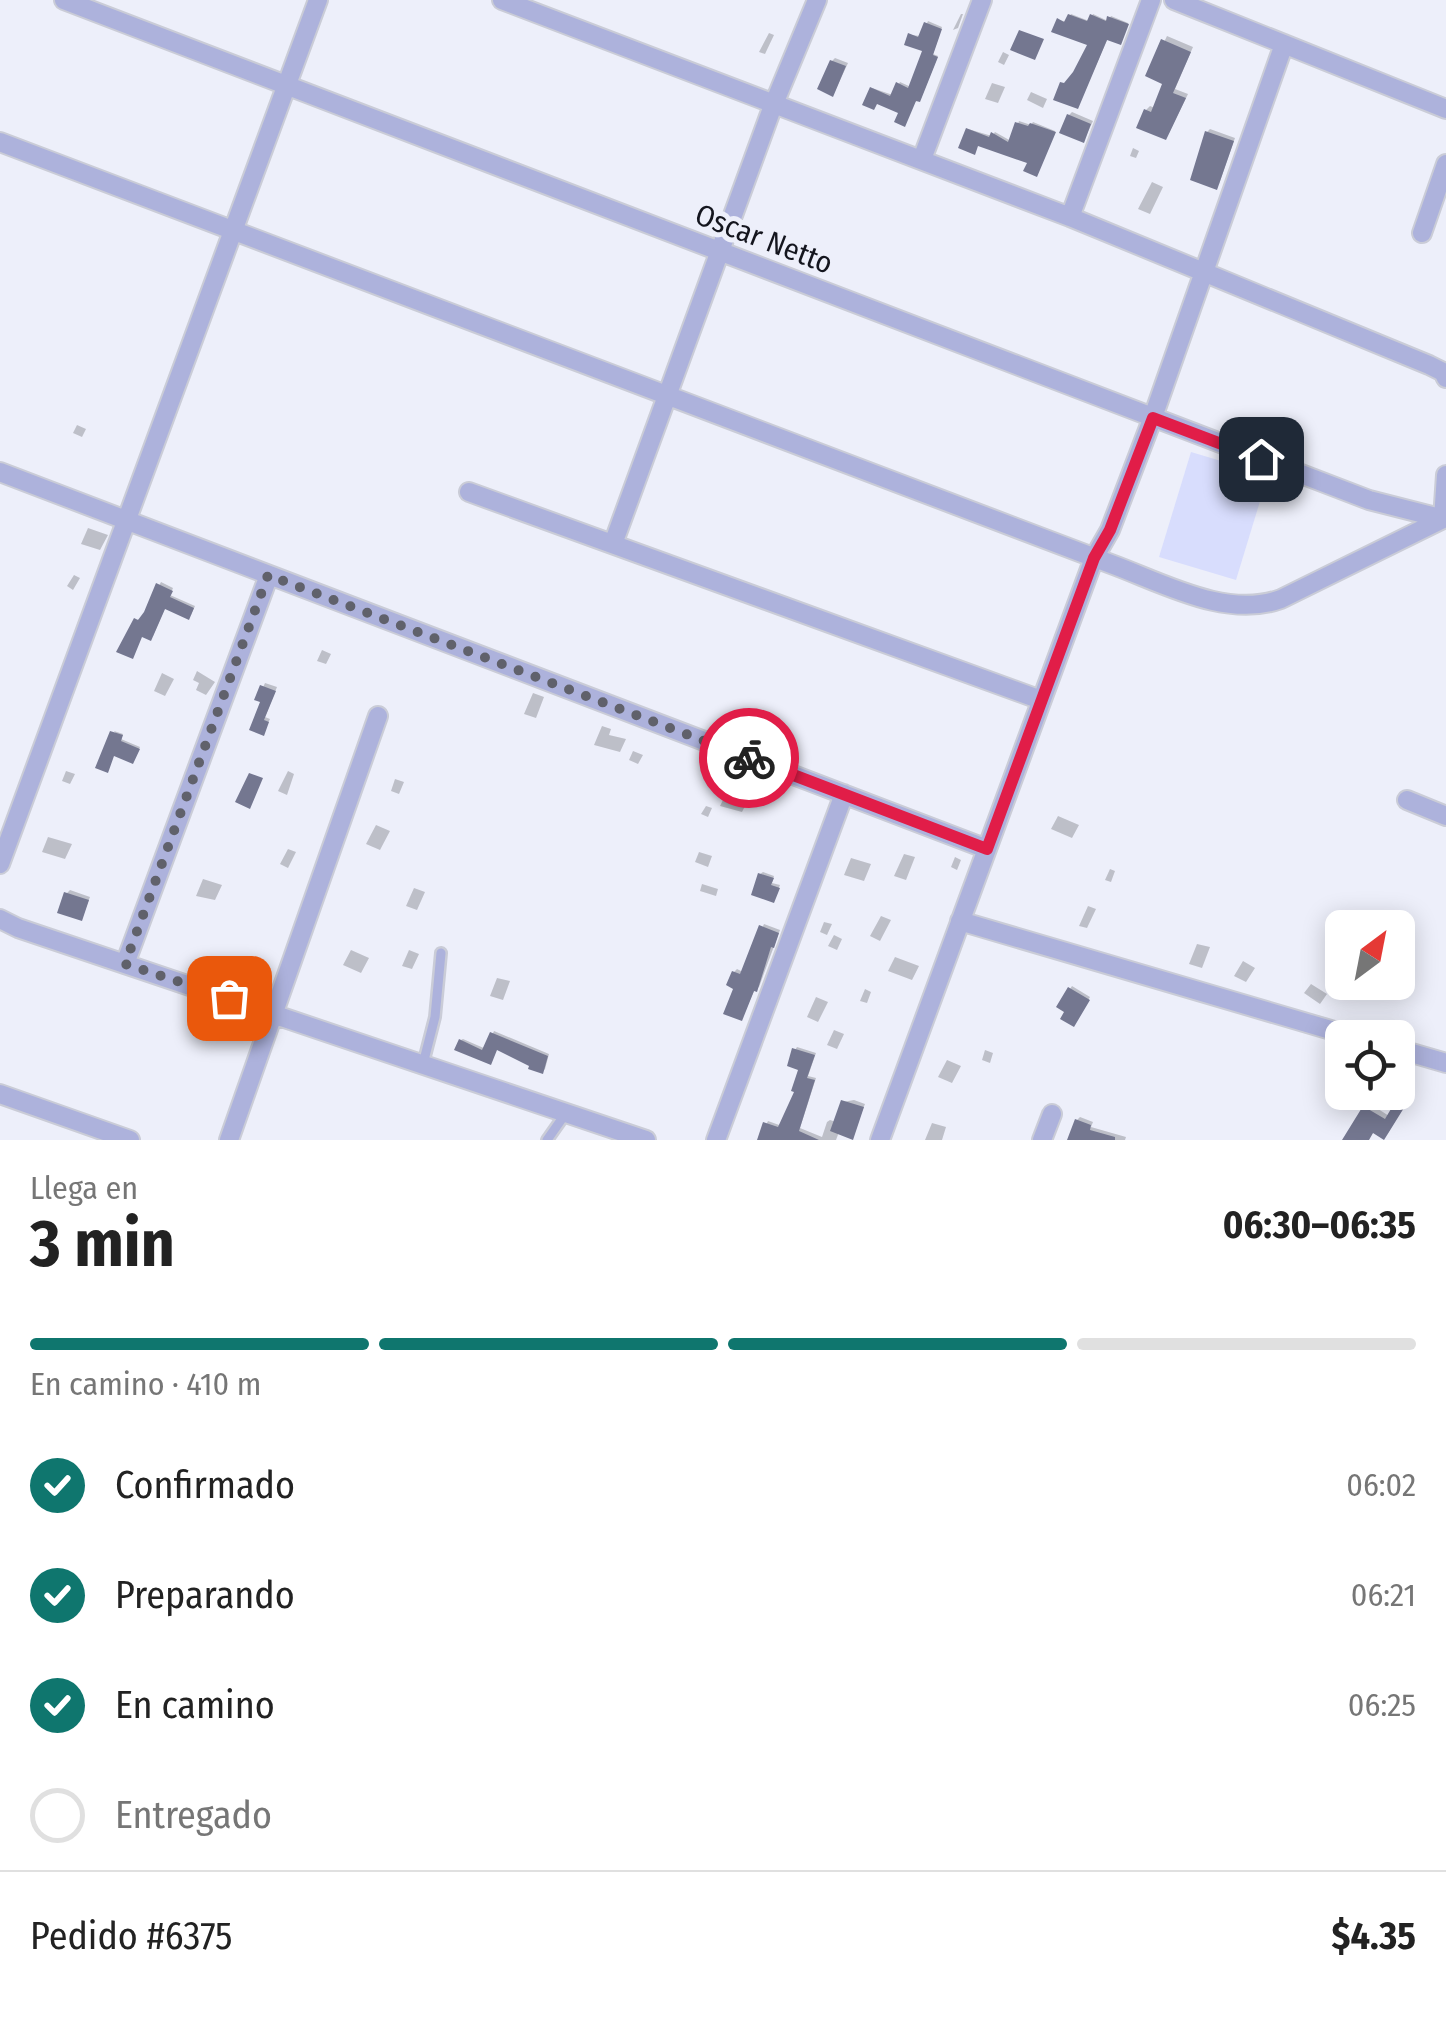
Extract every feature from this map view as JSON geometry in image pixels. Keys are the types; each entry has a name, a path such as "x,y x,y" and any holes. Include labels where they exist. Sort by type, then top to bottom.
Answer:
{"street":[{"name":"Oscar Netto","path":"64,0 1370,500 1444,519"},
{"path":"0,864 318,0"},
{"path":"502,0 1070,217 1429,365 1446,378"},
{"path":"612,544 775,102 817,0"},
{"path":"922,159 982,0"},
{"path":"1070,217 1150,0"},
{"path":"1184,2 1446,109"},
{"path":"880,1140 1094,558 1110,530 1153,418 1284,44"},
{"path":"0,142 1094,558 1237,608 1262,606 1444,519 1446,475"},
{"path":"1422,233 1446,164"},
{"path":"0,472 987,849"},
{"path":"468,492 1041,700"},
{"path":"125,964 268,575"},
{"path":"229,1140 378,716"},
{"path":"716,1140 844,794"},
{"path":"1408,800 1446,816"},
{"path":"0,918 18,928 646,1140"},
{"path":"960,921 1325,1028"},
{"path":"1415,1054 1446,1063"},
{"path":"0,1094 130,1140"},
{"path":"1042,1140 1052,1114"}],"lane":[{"path":"423,1064 435,1017 441,952"},
{"path":"547,1140 566,1113"}],"shaded area":[{"path":"1191,452 1268,475 1236,580 1159,557"}],"building":[{"path":"1068,14 1087,21 1090,14 1106,21 1107,16 1129,24 1121,45 1107,40 1078,109 1053,100 1060,82 1064,83 1073,72 1087,45 1051,32 1057,18 1064,22"},
{"path":"924,22 942,29 933,55 938,57 905,127 894,122 898,113 877,104 874,110 862,105 870,87 890,96 896,82 908,88 922,51 904,45 908,33 918,37"},
{"path":"1019,30 1044,39 1035,60 1010,50"},
{"path":"1161,39 1191,52 1173,93 1186,98 1166,140 1136,128 1144,109 1151,112 1162,84 1145,76"},
{"path":"830,60 846,66 833,97 817,89"},
{"path":"1067,114 1091,124 1084,143 1059,133"},
{"path":"1015,122 1056,132 1037,177 1023,171 1027,163 978,146 975,155 958,148 966,128 989,137 991,132 1008,142"},
{"path":"1205,131 1234,141 1217,190 1190,180"},
{"path":"156,583 173,591 170,597 194,608 189,620 165,609 151,641 142,637 133,659 116,652 134,618 138,620 144,612"},
{"path":"260,685 276,691 264,720 269,722 264,736 249,730 260,702 254,700"},
{"path":"110,731 123,735 121,741 140,749 133,764 114,756 108,773 95,768"},
{"path":"249,773 263,778 250,809 235,802"},
{"path":"758,873 774,878 771,885 780,888 774,903 751,895"},
{"path":"64,892 89,900 82,921 57,913"},
{"path":"759,925 779,933 742,1021 723,1014 733,989 726,985 732,971 740,974"},
{"path":"1068,987 1090,1000 1074,1027 1060,1019 1064,1012 1056,1007"},
{"path":"490,1032 548,1056 543,1074 497,1050 491,1065 454,1050 459,1039 482,1050"},
{"path":"792,1048 815,1055 807,1078 815,1080 799,1131 819,1140 757,1140 763,1122 778,1127 794,1092 791,1091 798,1070 787,1066"},
{"path":"841,1100 864,1107 853,1140 830,1131"},
{"path":"1361,1110 1370,1110 1385,1119 1390,1110 1403,1110 1384,1140 1373,1133 1369,1140 1342,1140"},
{"path":"1075,1119 1091,1125 1090,1130 1115,1140 1067,1140"}],"way so far":[{"path":"229,998 125,964 268,575 749,758"}],"route":[{"path":"749,758 987,849 1094,558 1110,530 1153,418 1261,459"}]}
